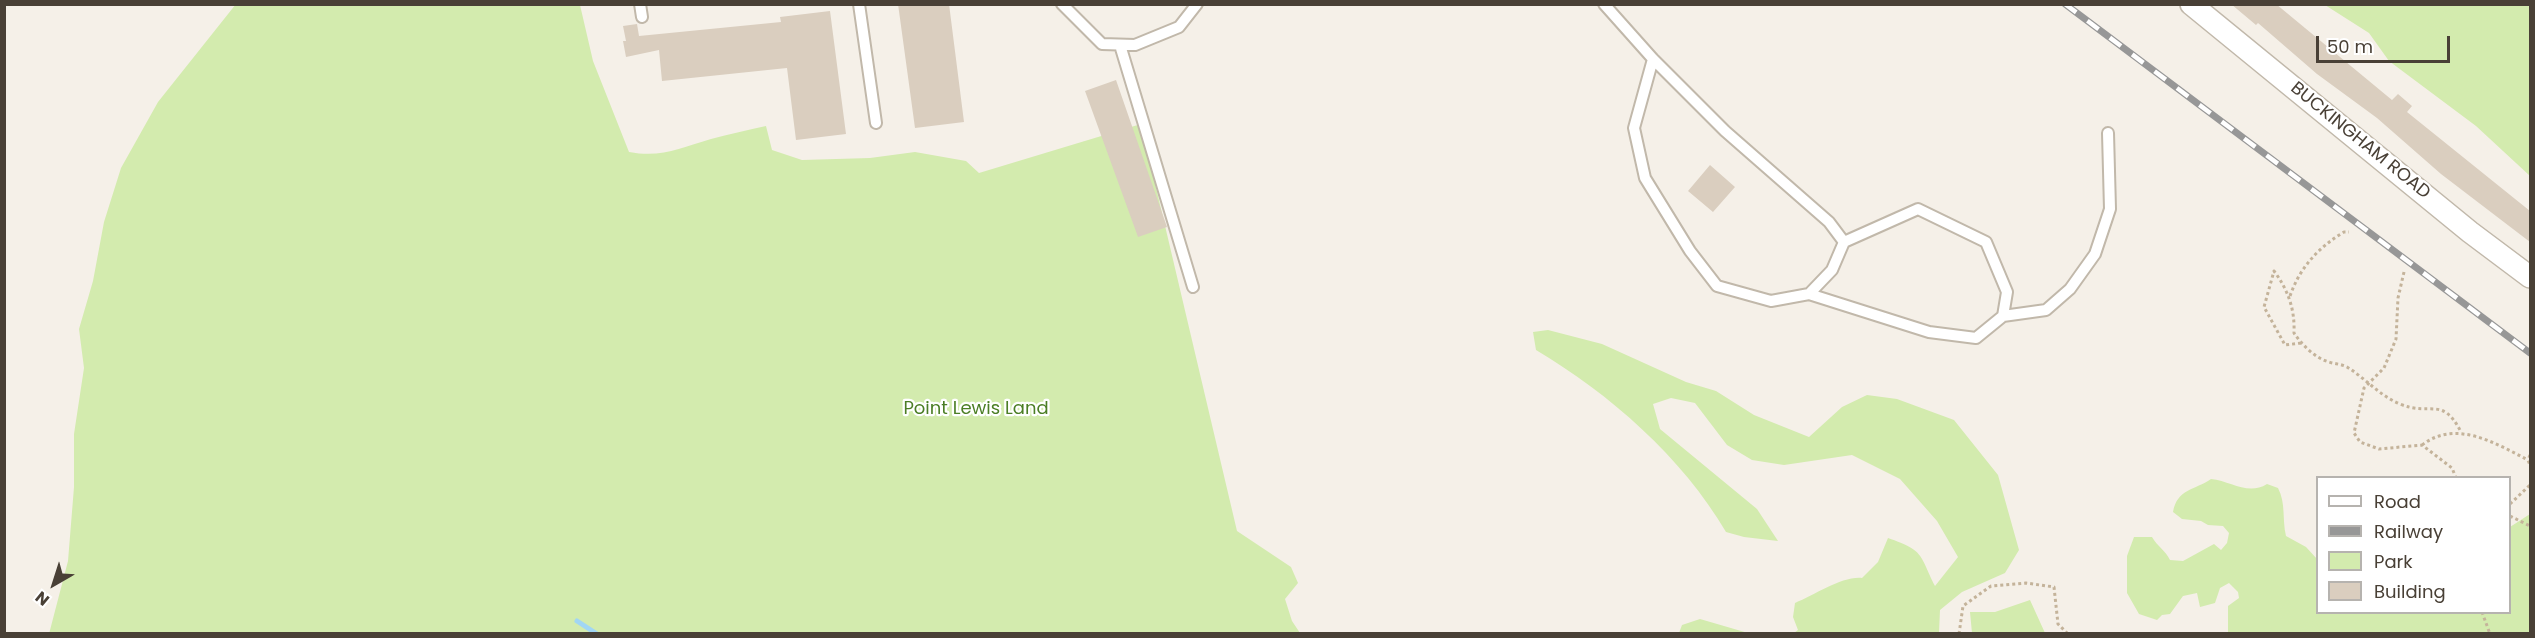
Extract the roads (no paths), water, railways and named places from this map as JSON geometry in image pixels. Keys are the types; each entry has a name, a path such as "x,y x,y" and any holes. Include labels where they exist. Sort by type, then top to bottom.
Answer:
{"street":[{"name":"BUCKINGHAM ROAD","path":"2191,4 2470,231 2530,277"}],"lane":[{"path":"640,4 642,17"},
{"path":"859,4 876,123"},
{"path":"1062,4 1102,44 1120,45 1135,45 1179,27 1197,4"},
{"path":"1604,4 1653,59 1725,131 1829,222 1844,242"},
{"path":"1120,45 1193,287"},
{"path":"1653,59 1634,128 1644,178 1690,251 1717,286 1771,301 1809,294 1929,332 1976,338 2003,316 2046,310 2070,289 2095,254 2110,209 2108,133"},
{"path":"1809,294 1832,270 1844,242 1918,209 1986,242 2007,292 2003,316"}],"waterway":[{"path":"577,621 597,634"}],"railway":[{"path":"2065,4 2530,353"}],"park label":[{"name":"Point Lewis Land","path":"976,409"}]}
